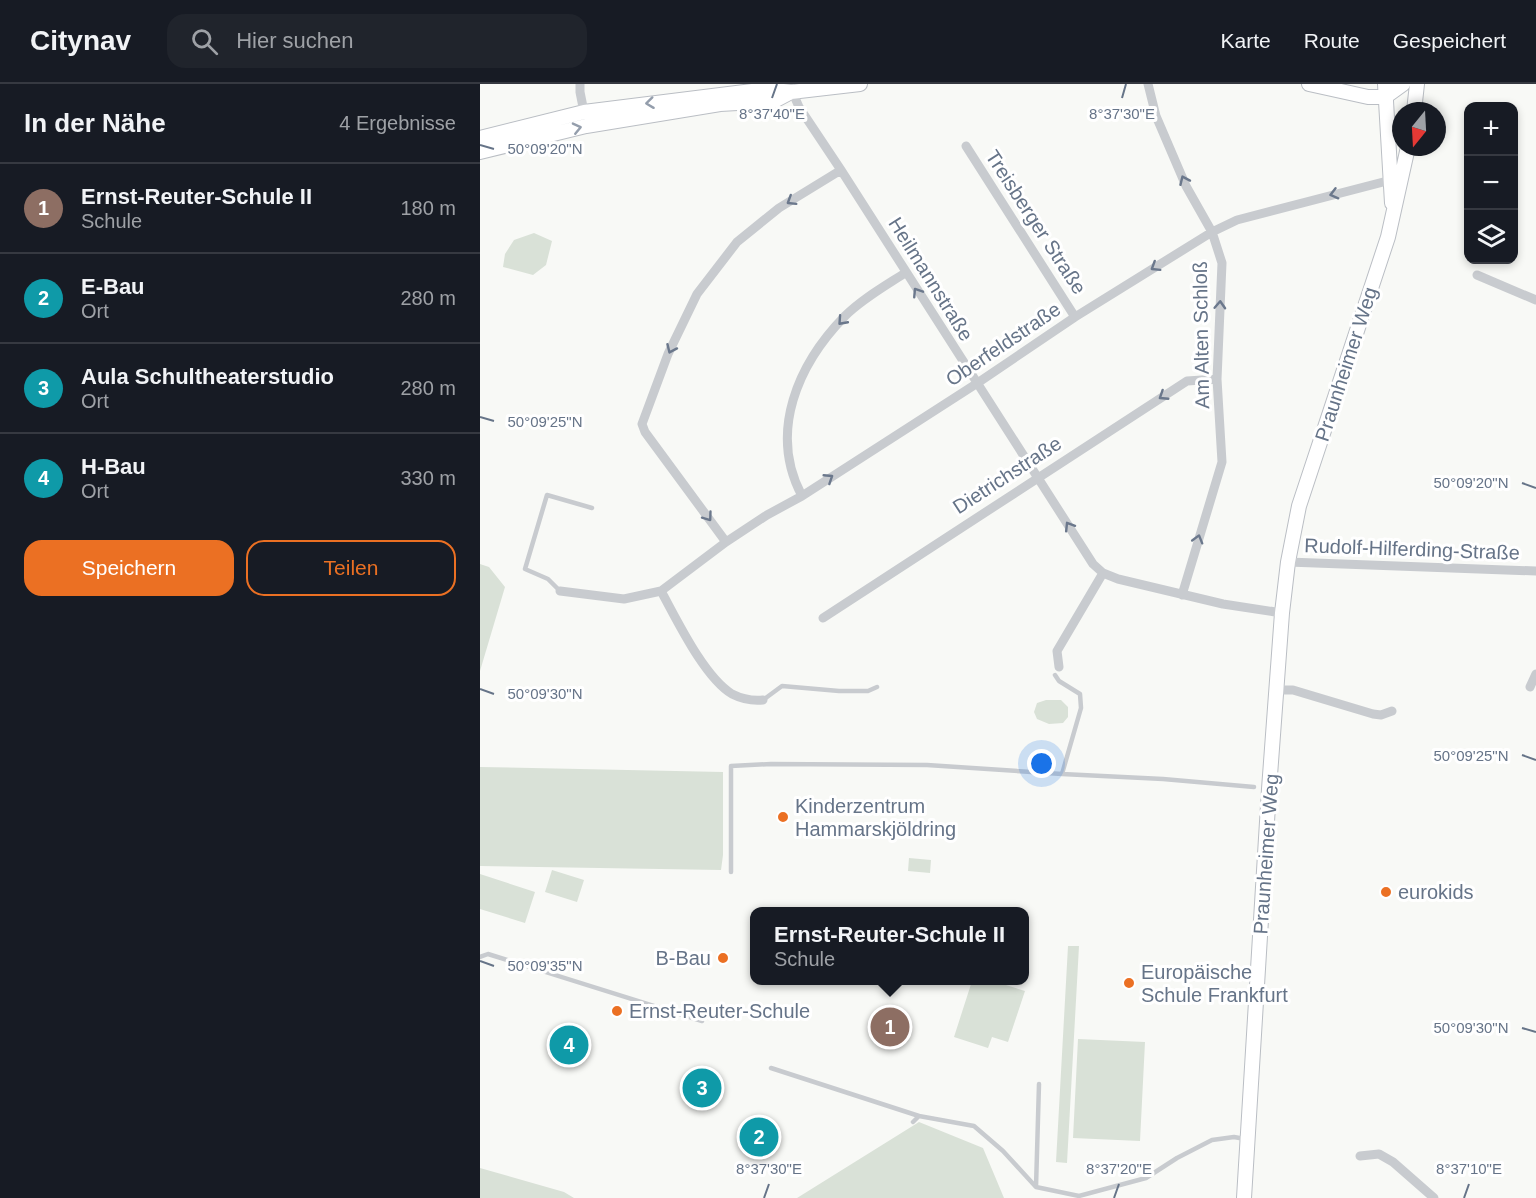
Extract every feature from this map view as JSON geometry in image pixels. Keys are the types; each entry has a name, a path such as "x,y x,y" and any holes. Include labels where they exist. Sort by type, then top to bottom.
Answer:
{"main road":[{"path":"480,138 584,112 768,89 860,84"},
{"path":"1309,84 1355,96 1385,91 1403,84"},
{"path":"1415,102 1417,84"},
{"path":"480,152 586,126 720,104 774,101 790,88"},
{"name":"Praunheimer Weg","path":"1385,91 1393,217"},
{"name":"Praunheimer Weg","path":"1244,1198 1276,690 1288,562 1299,506 1388,237 1406,156"}],"street":[{"path":"580,84 579,92 584,112"},
{"name":"Am Alten Schloß","path":"1148,84 1156,116 1186,186 1212,232 1222,263 1217,379 1222,462 1182,595"},
{"name":"Heilmannstraße","path":"790,88 799,107 976,384 1093,564 1103,573"},
{"name":"Treisberger Straße","path":"966,146 1075,317"},
{"path":"726,542 645,432 642,424 668,354 697,294 737,242 779,208 841,170"},
{"name":"Oberfeldstraße","path":"560,591 624,599 661,591 726,542 767,515 802,496 1075,317 1212,232 1237,220 1391,180"},
{"path":"802,496 793,480 787,443 788,413 798,382 817,350 846,315 905,273"},
{"path":"1477,275 1536,300"},
{"name":"Dietrichstraße","path":"823,618 1187,381 1217,379"},
{"name":"Rudolf-Hilferding-Straße","path":"1288,562 1536,571"},
{"path":"1057,671 1057,651 1103,573 1118,579 1223,604 1282,612"},
{"path":"661,591 710,673 732,693 753,701 763,700"},
{"path":"1530,687 1536,674"},
{"path":"1276,690 1293,690 1373,714 1381,715 1392,711"},
{"path":"1360,1156 1379,1154 1393,1162 1434,1198"}],"lane":[{"path":"560,591 548,579 525,569 547,495 592,508"},
{"path":"1057,671 1059,681 1080,694 1082,708 1062,774"},
{"path":"763,700 782,686 839,691 868,690 877,687"},
{"path":"731,872 731,766 905,765 1163,778 1254,787"},
{"path":"480,957 488,954 702,1021"},
{"path":"771,1068 919,1116 974,1126 1003,1151 1036,1187 1078,1196 1146,1178 1212,1140 1234,1137 1248,1139"},
{"path":"1036,1187 1039,1084"},
{"path":"913,1122 919,1116"}],"shaded area":[{"path":"534,233 552,241 546,265 533,275 503,267 505,254 514,240"},
{"path":"480,564 489,567 505,587 480,671"},
{"path":"1046,700 1061,700 1068,707 1068,717 1063,723 1049,724 1037,719 1034,712 1037,703"},
{"path":"480,767 723,772 721,870 480,866"},
{"path":"909,858 931,860 930,873 908,871"},
{"path":"552,870 584,880 577,902 545,892"},
{"path":"480,874 535,892 525,923 480,909"},
{"path":"1068,946 1079,946 1067,1163 1056,1162"},
{"path":"971,985 1006,985 1025,991 1008,1042 992,1037 988,1048 954,1037"},
{"path":"1078,1039 1145,1042 1140,1141 1073,1138"},
{"path":"919,1122 983,1148 1004,1198 797,1198"},
{"path":"480,1168 564,1192 574,1198 480,1198"}],"place":[{"name":"Kinderzentrum Hammarskjöldring","path":"783,817"},
{"name":"eurokids","path":"1386,892"},
{"name":"B-Bau","path":"723,958"},
{"name":"Europäische Schule Frankfurt","path":"1129,983"},
{"name":"Ernst-Reuter-Schule","path":"617,1011"},
{"name":"Ernst-Reuter-Schule II","path":"890,1027"},
{"name":"H-Bau","path":"569,1045"},
{"name":"Aula Schultheaterstudio","path":"702,1088"},
{"name":"E-Bau","path":"759,1137"}]}
